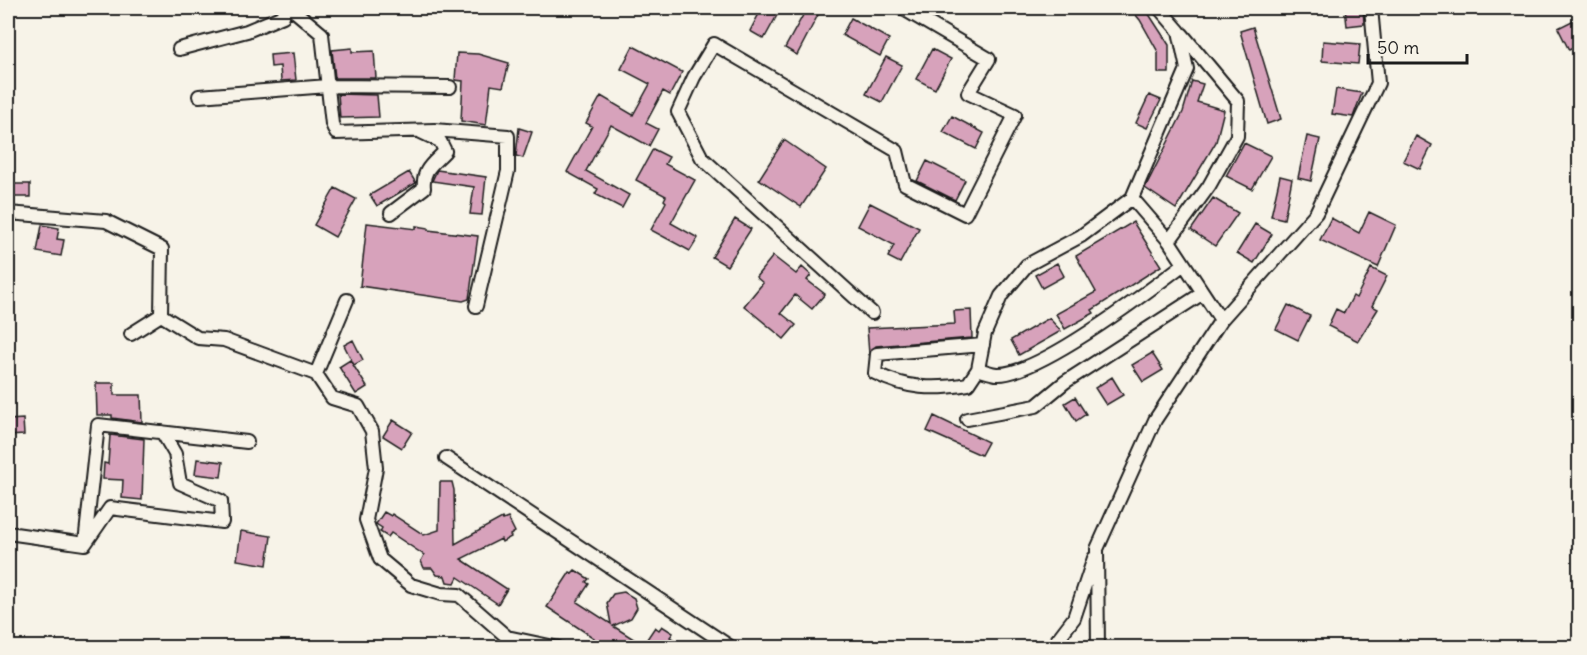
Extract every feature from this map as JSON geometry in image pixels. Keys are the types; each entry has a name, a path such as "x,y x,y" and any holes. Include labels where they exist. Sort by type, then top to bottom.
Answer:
{"street":[{"path":"179,49 247,31 283,16 284,8"},
{"path":"291,8 322,34 332,124 336,133 417,130 507,136 508,171 476,306"},
{"path":"872,314 702,158 678,112 694,77 714,44 897,151 905,184 965,214 1015,115 968,93 989,59 902,8"},
{"path":"1159,8 1238,101 1237,136 1209,186 1169,242"},
{"path":"1050,648 1074,618 1097,549 1155,420 1221,320 1316,213 1378,83 1371,8"},
{"path":"983,345 877,354 875,373 896,384 937,390 968,384 978,369 983,345 985,333 1001,296 1027,265 1081,236 1132,198 1187,69 1179,31"},
{"path":"200,96 328,86 450,87"},
{"path":"391,213 424,188 423,178 428,165 445,151 440,141 417,130"},
{"path":"1132,198 1169,242 1221,320"},
{"path":"8,213 106,221 162,249 161,315"},
{"path":"978,369 997,374 1042,360 1124,308 1184,264"},
{"path":"967,419 1036,406 1065,382 1203,293"},
{"path":"316,374 347,300"},
{"path":"131,334 161,315"},
{"path":"161,315 198,338 224,340 316,374 332,398 358,406 372,431 376,468 366,520 380,559 411,585 441,594 459,595 507,637 560,648"},
{"path":"85,544 98,425 247,442"},
{"path":"85,544 110,508 222,522 221,501 180,483 175,454 162,432"},
{"path":"446,458 732,648"},
{"path":"8,533 85,544"},
{"path":"1097,549 1098,648"}],"building":[{"path":"762,8 781,8 764,39 750,31"},
{"path":"807,8 819,13 797,55 785,48"},
{"path":"1130,8 1145,8 1169,45 1169,73 1158,73 1158,52 1140,20"},
{"path":"1345,8 1363,8 1364,24 1347,26"},
{"path":"1580,17 1580,45 1569,50 1558,28"},
{"path":"851,18 889,39 880,56 842,35"},
{"path":"1253,27 1281,119 1267,124 1240,31"},
{"path":"1323,41 1360,44 1358,64 1322,61"},
{"path":"633,46 682,72 670,95 663,91 646,123 658,129 649,146 611,125 586,171 629,195 622,208 595,194 598,189 567,172 592,126 586,123 601,96 633,115 650,84 621,69"},
{"path":"352,48 352,52 374,51 376,78 335,78 332,50"},
{"path":"932,49 951,59 935,89 916,79"},
{"path":"293,53 296,80 281,81 280,66 271,67 270,55"},
{"path":"457,53 478,54 509,63 503,87 491,85 486,125 461,121 463,81 455,80"},
{"path":"886,57 902,65 882,102 866,94"},
{"path":"1192,81 1203,84 1197,102 1224,110 1216,142 1176,209 1145,188 1183,112"},
{"path":"1336,89 1362,93 1353,117 1332,114"},
{"path":"338,94 377,95 379,117 340,118"},
{"path":"1149,95 1161,100 1147,128 1136,123"},
{"path":"952,116 984,133 976,149 943,132"},
{"path":"519,128 532,132 523,158 516,156"},
{"path":"1307,136 1320,139 1311,181 1298,178"},
{"path":"1416,136 1432,145 1420,169 1403,161"},
{"path":"784,140 826,169 801,207 759,179"},
{"path":"1244,143 1271,156 1252,189 1226,176"},
{"path":"653,149 669,157 665,164 695,180 671,223 698,238 690,251 651,230 666,202 664,200 666,196 636,180"},
{"path":"927,161 965,180 955,200 917,181"},
{"path":"437,170 486,177 482,215 470,214 474,187 432,181"},
{"path":"409,172 416,183 377,206 370,195"},
{"path":"1280,176 1292,179 1284,219 1271,216"},
{"path":"13,184 30,184 30,197 14,197"},
{"path":"335,188 356,199 335,237 314,225"},
{"path":"1213,198 1238,213 1215,246 1191,230"},
{"path":"870,203 919,228 900,263 888,257 894,245 858,226"},
{"path":"1369,212 1396,225 1378,267 1320,240 1331,218 1359,233"},
{"path":"735,219 751,229 727,266 712,257"},
{"path":"1133,222 1161,266 1092,310 1094,313 1065,329 1056,314 1096,292 1076,256"},
{"path":"367,223 416,229 416,226 428,228 428,230 478,236 469,299 463,301 360,286"},
{"path":"1255,224 1272,234 1254,263 1237,253"},
{"path":"42,225 59,228 57,239 64,240 61,256 37,252"},
{"path":"773,256 796,274 802,267 811,275 807,280 825,294 812,309 795,295 781,313 796,325 784,339 744,306 763,283 756,277"},
{"path":"1057,263 1064,276 1042,288 1035,275"},
{"path":"1371,268 1387,276 1372,306 1378,309 1358,341 1328,326 1336,309 1344,313 1353,296 1356,298"},
{"path":"1288,305 1310,316 1298,340 1276,329"},
{"path":"971,310 972,338 876,346 869,354 867,328 955,324 954,311"},
{"path":"1049,318 1061,331 1019,355 1011,340"},
{"path":"353,340 363,360 354,365 344,345"},
{"path":"1152,353 1163,370 1143,382 1132,365"},
{"path":"350,360 367,387 356,394 339,367"},
{"path":"1112,377 1123,395 1106,405 1095,388"},
{"path":"96,383 114,383 114,395 141,395 142,422 112,418 112,415 97,415"},
{"path":"1075,397 1086,414 1076,421 1065,403"},
{"path":"934,416 988,442 981,455 927,431"},
{"path":"23,419 24,435 8,436 8,420"},
{"path":"393,420 412,432 402,448 383,436"},
{"path":"110,435 144,439 142,500 122,498 123,480 103,479 104,463 108,464"},
{"path":"197,459 223,462 221,477 195,474"},
{"path":"440,482 452,482 454,490 455,544 502,518 503,520 508,518 515,532 502,542 501,539 461,559 507,589 498,604 458,577 455,583 447,582 445,576 437,575 432,568 424,568 421,561 424,555 391,533 388,537 380,532 382,528 376,524 384,512 391,516 392,514 424,535 439,530"},
{"path":"241,531 271,536 267,565 237,560"},
{"path":"575,570 589,579 586,582 589,584 577,602 611,624 607,603 613,594 624,592 634,598 637,608 631,618 613,626 643,645 655,627 659,630 662,626 673,633 670,637 673,639 668,648 588,648 594,638 547,607 570,572"}]}
